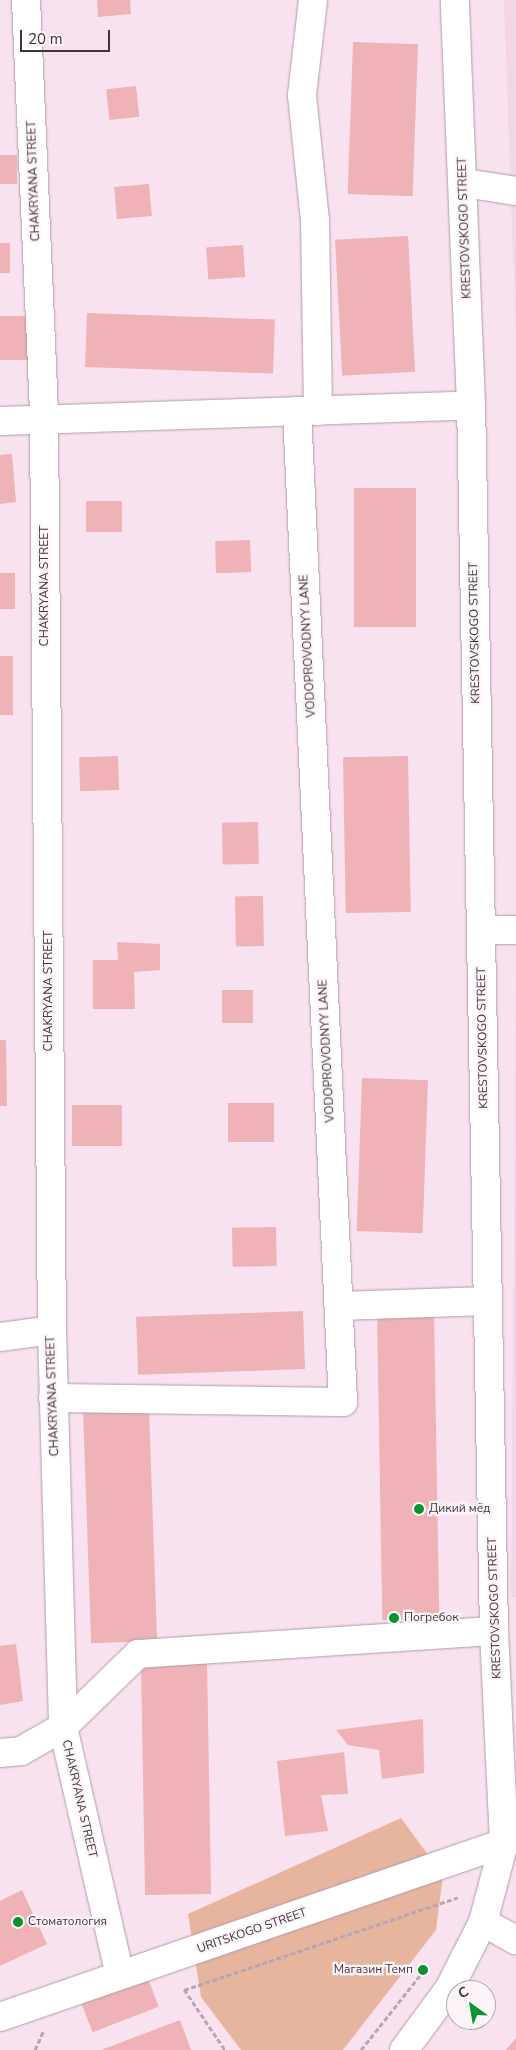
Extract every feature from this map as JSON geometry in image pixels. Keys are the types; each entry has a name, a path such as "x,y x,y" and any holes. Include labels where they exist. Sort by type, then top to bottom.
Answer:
{"street":[{"name":"CHAKRYANA STREET","path":"26,0 44,420 52,1330 63,1727 120,1975"},
{"name":"VODOPROVODNYY LANE","path":"54,1398 343,1402 338,1306 308,411 315,220 302,95 313,0"},
{"name":"KRESTOVSKOGO STREET","path":"404,2050 449,1989 483,1922 504,1843 494,1631 471,405 464,183 455,0"},
{"path":"464,183 516,191"},
{"path":"0,421 471,405"},
{"path":"481,930 516,930"},
{"path":"338,1306 488,1301"},
{"path":"0,1337 52,1330"},
{"path":"0,1753 20,1751 63,1727 138,1654 494,1631"},
{"name":"URITSKOGO STREET","path":"0,2017 504,1843"},
{"path":"483,1922 516,1940"}],"path":[{"path":"459,1904 462,1896 461,1857"},
{"path":"184,1990 462,1896"},
{"path":"165,1961 224,2050"},
{"path":"361,2050 423,1970"}],"shaded area":[{"path":"504,0 516,0 516,336"},
{"path":"516,957 516,1597 511,1597"},
{"path":"401,1818 443,1875 436,1930 343,2050 241,2050 201,1997 188,1914"}],"building":[{"path":"97,0 130,0 131,14 98,17"},
{"path":"353,42 418,44 413,196 348,194"},
{"path":"136,86 139,117 109,120 106,89"},
{"path":"0,155 17,155 17,184 0,184"},
{"path":"149,184 152,216 117,219 114,187"},
{"path":"408,236 415,372 342,376 335,240"},
{"path":"0,243 10,243 10,273 0,273"},
{"path":"243,245 245,277 208,280 206,248"},
{"path":"87,313 275,320 273,374 85,367"},
{"path":"0,316 30,316 30,360 0,360"},
{"path":"12,454 16,502 0,504 0,455"},
{"path":"354,488 416,488 416,627 354,627"},
{"path":"86,501 122,501 122,532 86,532"},
{"path":"250,540 251,572 216,573 215,541"},
{"path":"0,573 15,573 15,609 0,609"},
{"path":"0,656 13,656 13,715 0,715"},
{"path":"118,756 119,790 80,791 79,757"},
{"path":"408,756 411,912 346,913 343,757"},
{"path":"258,822 259,864 223,865 222,823"},
{"path":"235,896 263,896 264,946 236,946"},
{"path":"117,942 160,944 160,970 134,972 135,1009 93,1009 93,960 118,960"},
{"path":"222,990 253,990 253,1023 222,1023"},
{"path":"0,1040 6,1040 7,1106 0,1106"},
{"path":"362,1078 428,1080 423,1233 357,1231"},
{"path":"228,1103 274,1103 274,1142 228,1142"},
{"path":"72,1105 122,1105 122,1146 72,1146"},
{"path":"276,1227 277,1266 233,1267 232,1228"},
{"path":"303,1311 305,1369 138,1375 136,1317"},
{"path":"434,1314 439,1619 382,1620 377,1315"},
{"path":"149,1409 157,1641 91,1643 83,1411"},
{"path":"16,1644 23,1701 0,1705 0,1646"},
{"path":"207,1662 211,1894 145,1895 141,1663"},
{"path":"423,1719 424,1773 382,1779 379,1750 348,1745 336,1730"},
{"path":"344,1752 348,1794 321,1795 328,1831 285,1836 277,1761"},
{"name":"Стоматология","path":"22,1890 47,1944 0,1966 0,1901"},
{"path":"147,1976 159,2007 93,2032 81,2001"},
{"path":"180,2020 191,2050 101,2050"},
{"path":"516,2038 516,2050 506,2050"}],"place":[{"name":"Дикий мёд","path":"419,1509"},
{"name":"Погребок","path":"394,1618"},
{"name":"Стоматология","path":"18,1922"},
{"name":"Магазин Темп","path":"423,1970"}]}
